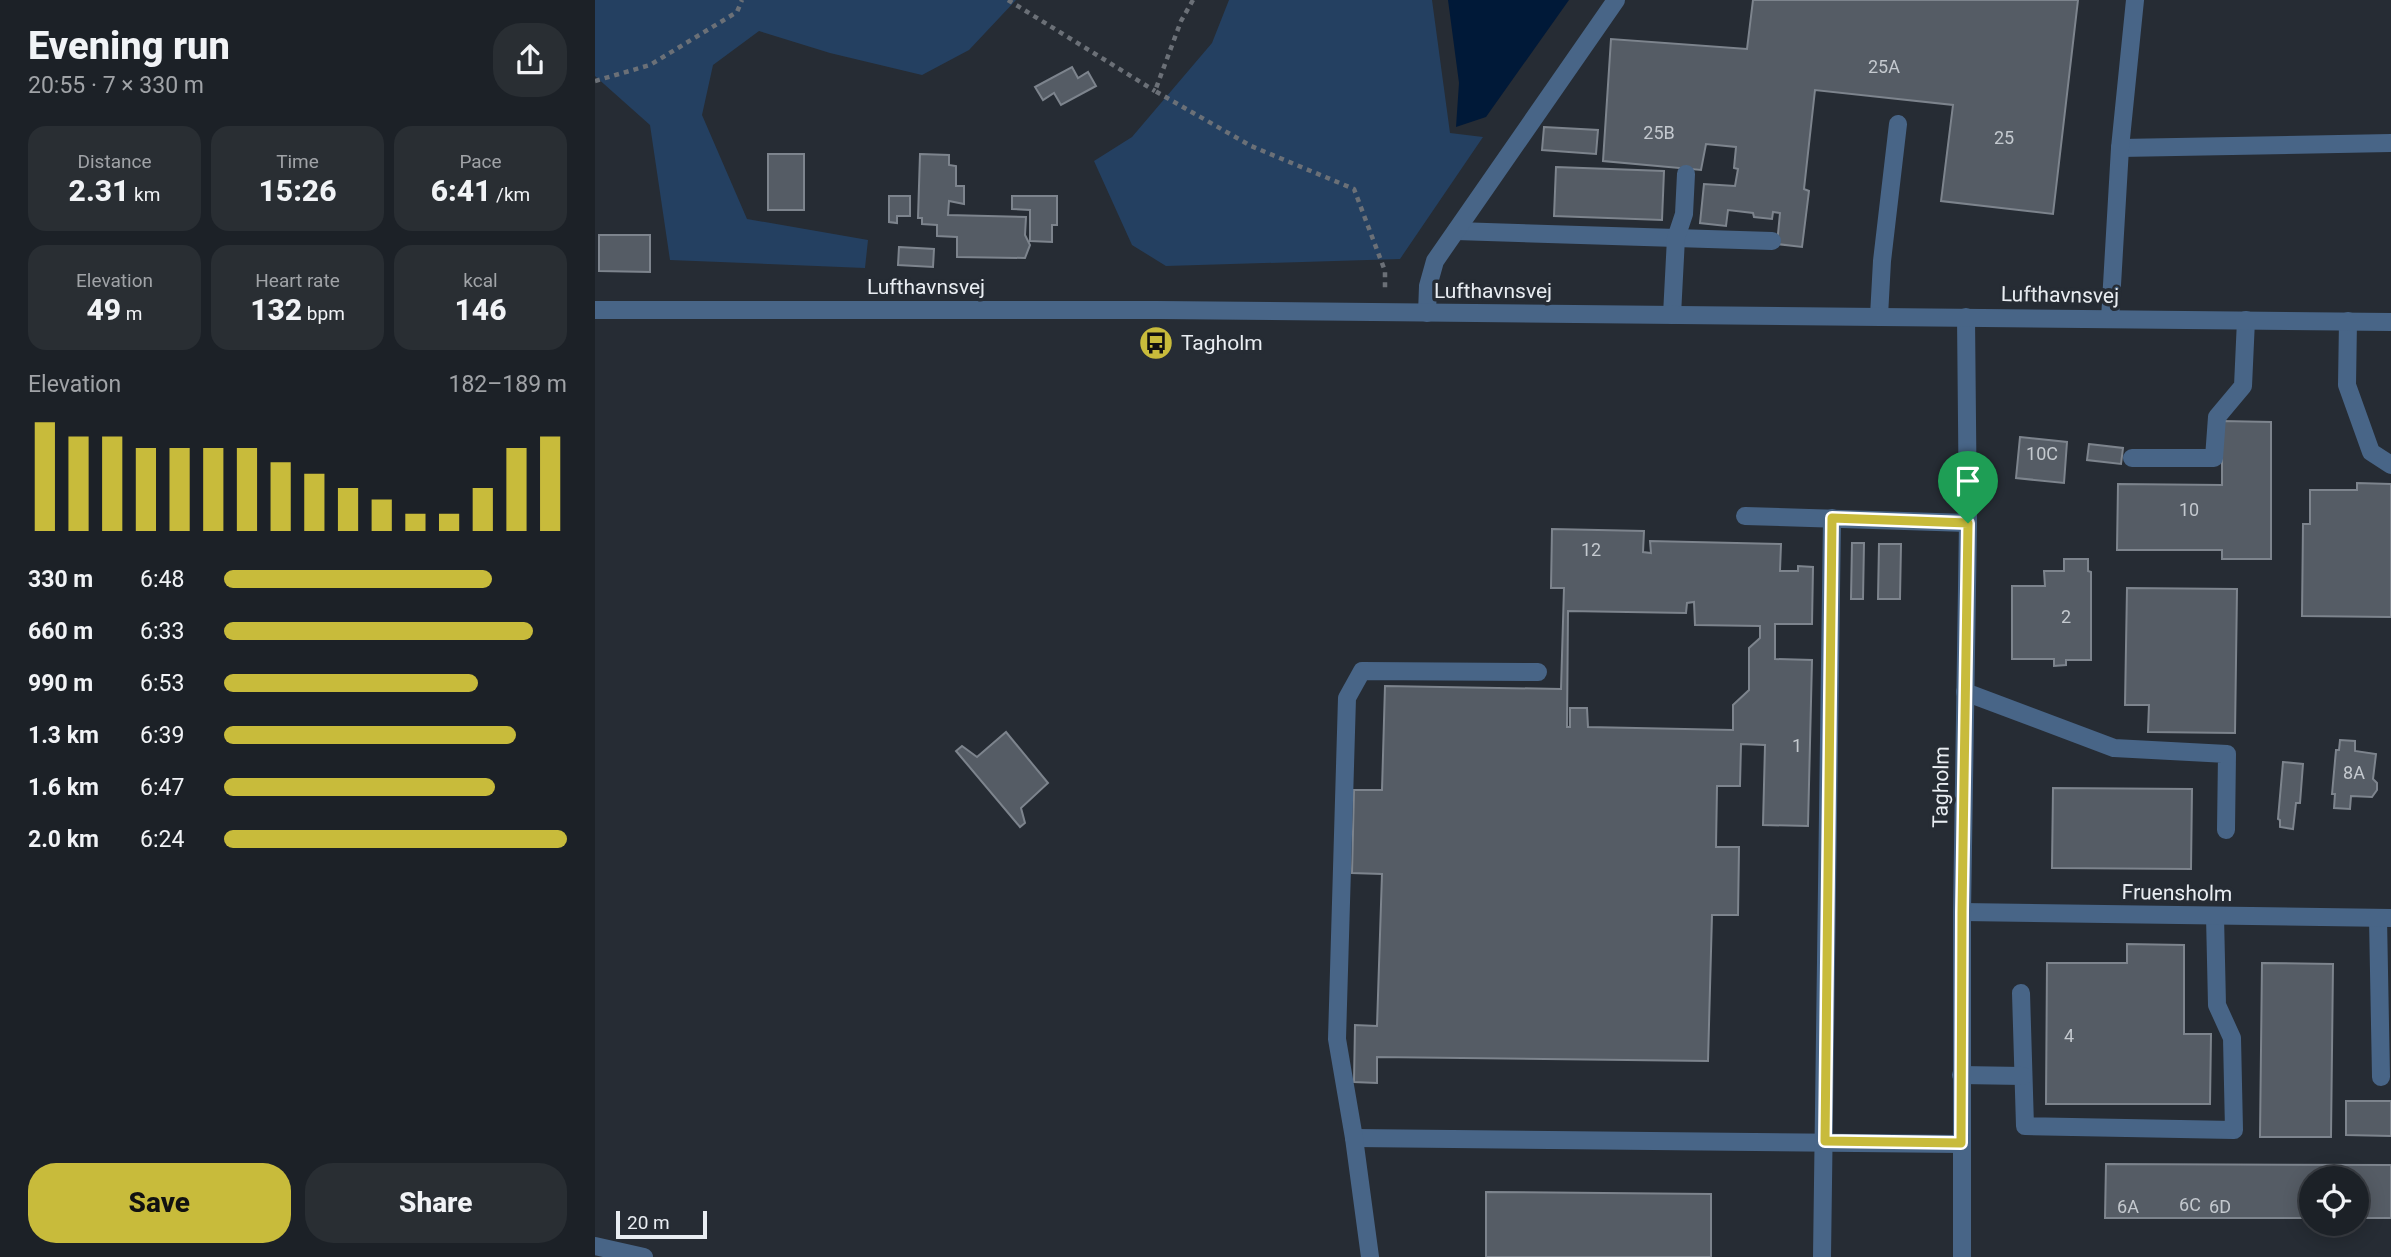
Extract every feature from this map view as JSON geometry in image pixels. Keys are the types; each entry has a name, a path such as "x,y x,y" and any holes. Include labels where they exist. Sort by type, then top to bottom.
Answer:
{"street":[{"path":"1427,313 1428,286 1435,261 1616,0"},
{"path":"2110,319 2120,148 2135,0"},
{"path":"1879,316 1882,261 1898,124"},
{"path":"2120,148 2391,143"},
{"path":"1672,315 1676,238 1684,214 1686,174"},
{"path":"1456,231 1772,241"},
{"name":"Lufthavnsvej","path":"595,310 1022,309 2391,322"},
{"name":"Tagholm","path":"1962,1257 1962,912 1968,523 1966,317"},
{"path":"2131,458 2214,458 2217,417 2243,386 2246,320"},
{"path":"2348,321 2347,385 2371,452 2391,465"},
{"path":"1745,516 1968,523"},
{"path":"1822,1257 1832,518"},
{"path":"1370,1257 1337,1039 1347,698 1362,671 1538,672"},
{"path":"1965,692 2114,748 2227,754 2226,830"},
{"name":"Fruensholm","path":"1962,912 2384,918"},
{"path":"2021,993 2025,1126 2234,1130 2232,1038 2217,1005 2215,916"},
{"path":"2381,1077 2384,918"},
{"path":"1961,1075 2023,1076"},
{"path":"1354,1138 1961,1143"},
{"path":"595,1246 644,1257"}],"path":[{"path":"595,80 650,65 737,12 742,0"},
{"path":"1008,0 1155,91 1251,146 1354,190 1385,271 1384,312"},
{"path":"1155,91 1181,21 1193,0"}],"shaded area":[{"path":"595,0 1016,0 969,50 922,75 830,53 759,31 713,65 702,115 747,219 868,240 865,268 670,260 650,125 595,76"},
{"path":"1229,0 1432,0 1450,133 1483,137 1400,259 1166,266 1132,245 1094,161 1132,137 1212,43"},
{"path":"1448,0 1569,0 1486,117 1456,127 1459,83"}],"building":[{"path":"1753,0 2078,0 2053,214 1941,201 1953,105 1815,90 1804,189 1809,191 1802,247 1777,244 1780,213 1773,212 1772,219 1728,210 1726,226 1700,223 1704,184 1735,186 1738,169 1734,168 1736,147 1706,144 1701,170 1603,161 1611,39 1747,49"},
{"path":"1072,67 1078,78 1088,72 1096,86 1061,105 1054,93 1043,100 1035,87"},
{"path":"1544,127 1598,130 1596,154 1542,150"},
{"path":"768,154 804,154 804,210 768,210"},
{"path":"920,154 949,155 949,165 956,166 956,186 964,186 964,204 949,201 948,215 1026,217 1025,235 1030,245 1025,258 957,257 957,237 937,236 937,225 922,224 922,218 918,218"},
{"path":"1556,167 1664,171 1662,220 1554,216"},
{"path":"889,196 910,196 910,216 897,216 897,223 889,222"},
{"path":"1012,196 1057,196 1057,225 1052,225 1052,242 1030,241 1030,210 1012,209"},
{"path":"599,235 650,235 650,272 599,271"},
{"path":"899,247 934,249 933,267 898,265"},
{"path":"2222,421 2271,422 2271,559 2222,559 2222,550 2117,550 2118,484 2222,485"},
{"path":"2020,437 2067,442 2064,483 2016,478"},
{"path":"2089,444 2123,448 2121,464 2087,460"},
{"path":"2357,483 2391,484 2391,617 2302,616 2303,524 2310,524 2310,490 2357,490"},
{"path":"1552,529 1644,531 1643,552 1651,553 1650,541 1781,544 1780,571 1798,571 1798,566 1813,567 1812,624 1775,624 1775,659 1812,660 1808,826 1763,825 1765,745 1741,744 1740,786 1717,786 1716,847 1739,847 1738,915 1712,915 1708,1061 1377,1057 1377,1083 1354,1082 1355,1025 1377,1026 1382,874 1352,873 1354,790 1382,790 1385,686 1561,689 1564,588 1551,588","holes":["1694,602 1695,625 1760,626 1760,638 1749,648 1749,690 1733,705 1733,730 1588,727 1587,708 1570,708 1570,727 1567,727 1568,611 1686,613 1687,603"]},
{"path":"1852,543 1864,543 1863,599 1851,599"},
{"path":"1879,544 1901,544 1900,599 1878,599"},
{"path":"2064,559 2088,559 2088,571 2091,572 2091,660 2066,660 2066,665 2054,666 2054,659 2012,659 2012,586 2045,586 2044,571 2064,571"},
{"path":"2127,588 2237,589 2235,733 2148,732 2149,705 2125,705"},
{"path":"1006,732 1048,783 1021,808 1025,823 1020,827 956,751 962,746 977,757"},
{"path":"2340,740 2355,741 2355,751 2376,754 2373,779 2377,783 2377,790 2372,797 2351,796 2350,809 2334,808 2335,794 2332,794 2336,750 2339,750"},
{"path":"2283,762 2303,764 2300,803 2296,803 2293,829 2280,827 2278,819"},
{"path":"2053,788 2192,789 2191,869 2052,868"},
{"path":"2127,944 2184,945 2184,1034 2211,1034 2210,1104 2046,1104 2047,963 2127,963"},
{"path":"2262,963 2333,964 2331,1137 2260,1137"},
{"path":"2346,1101 2391,1101 2391,1136 2346,1135"},
{"path":"2106,1164 2391,1165 2391,1218 2369,1218 2369,1166 2299,1166 2299,1218 2105,1218"},
{"path":"1486,1192 1711,1194 1711,1257 1486,1257"}],"place":[{"name":"Tagholm","path":"1156,343"}],"route":[{"path":"1832,518 1968,523 1961,1143 1825,1141 1832,518"}]}
